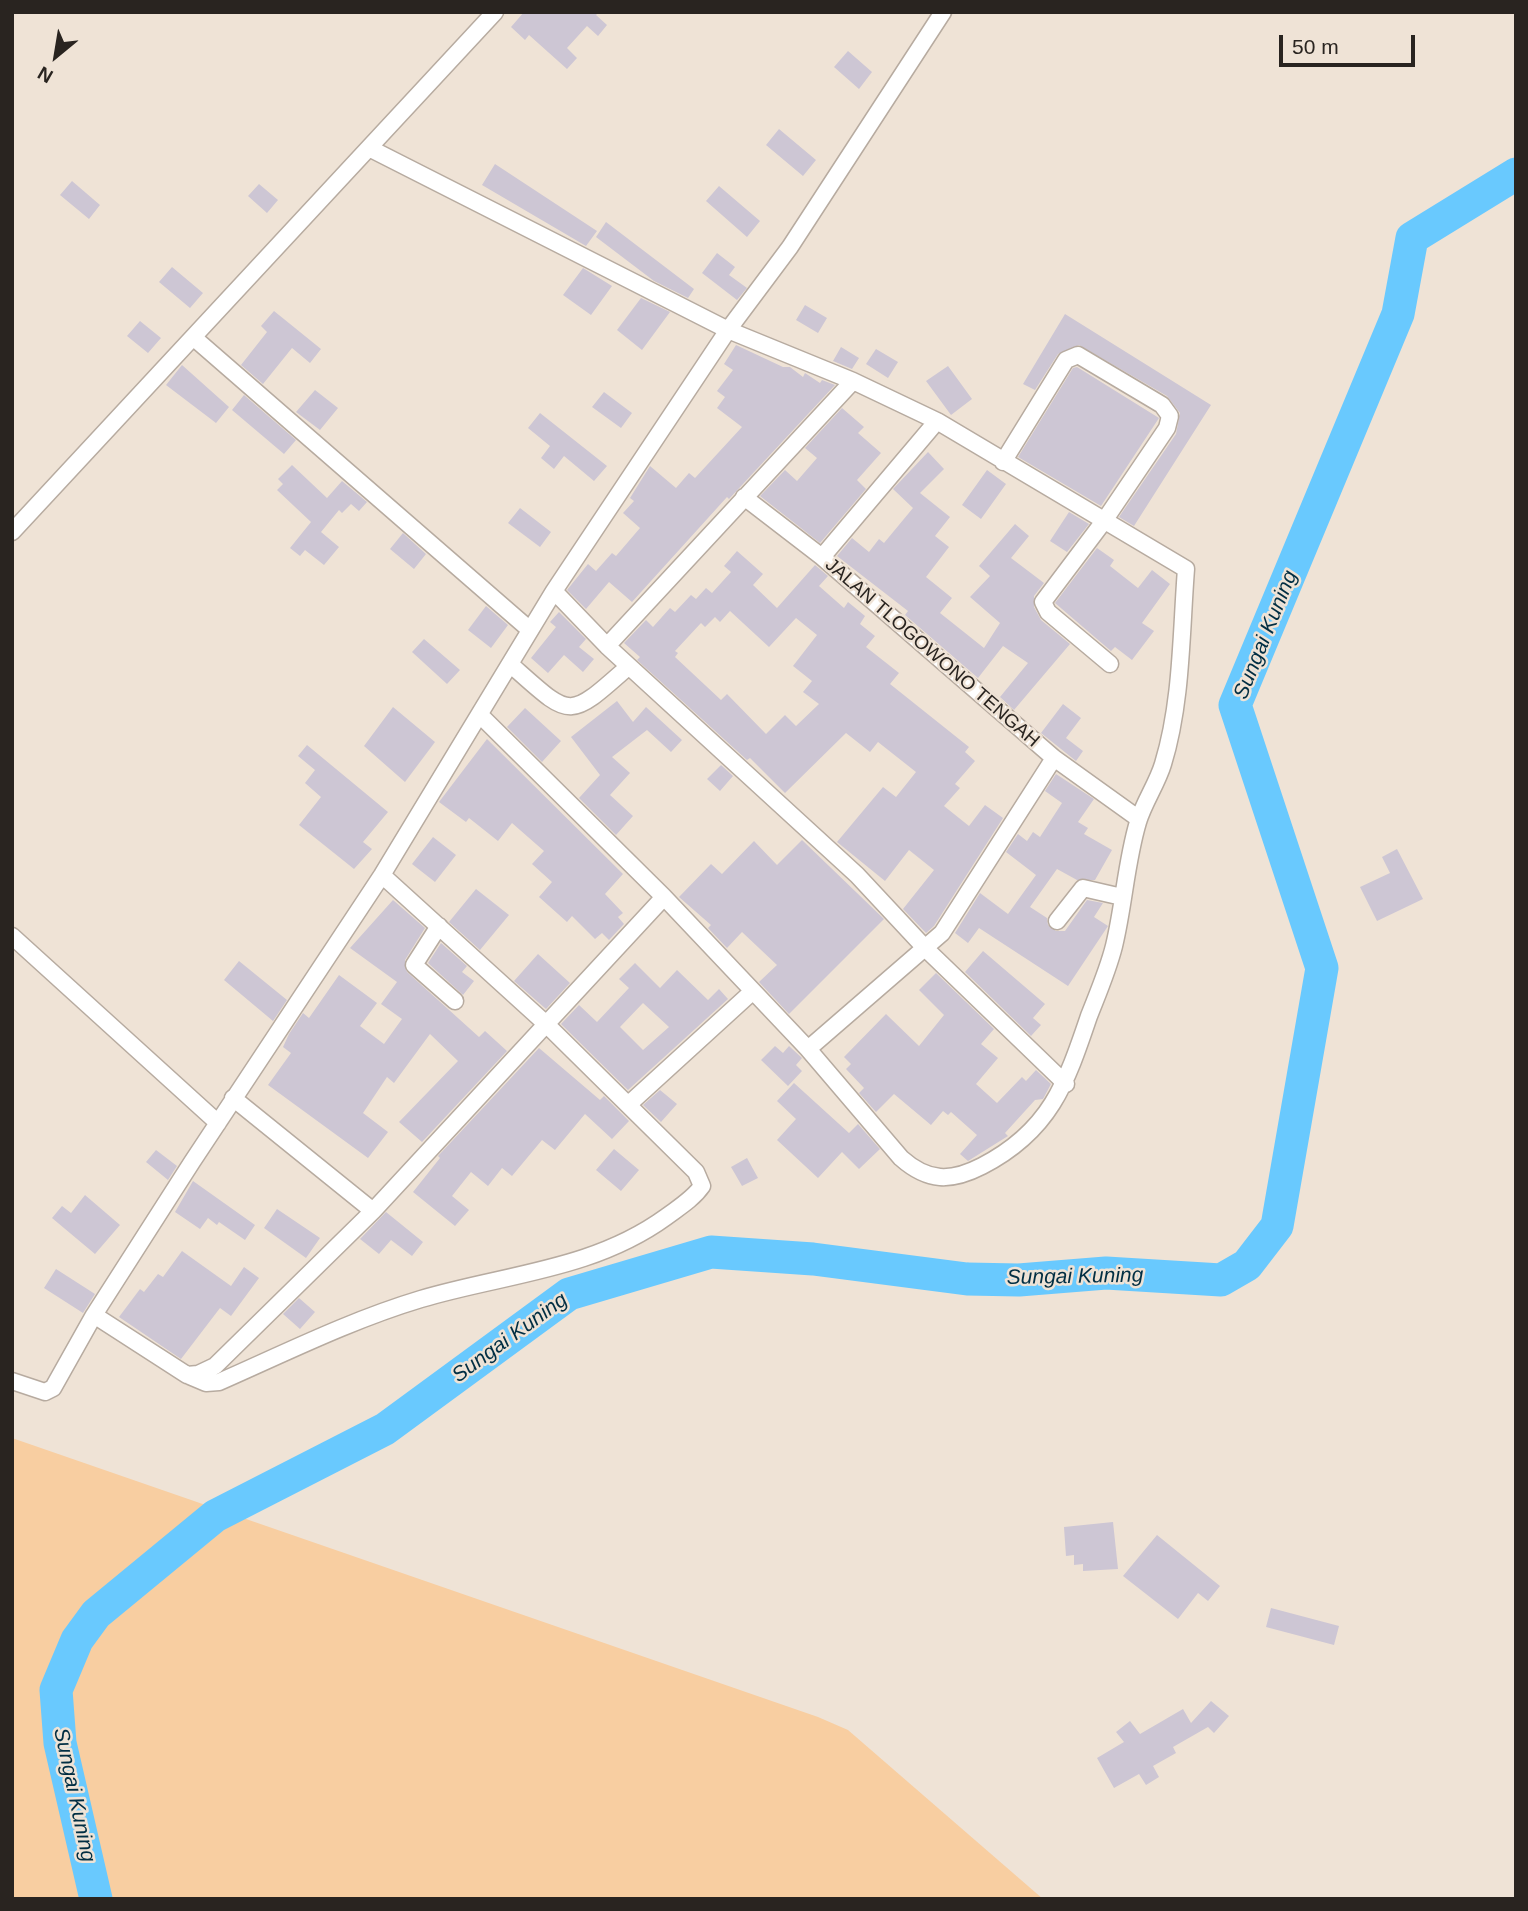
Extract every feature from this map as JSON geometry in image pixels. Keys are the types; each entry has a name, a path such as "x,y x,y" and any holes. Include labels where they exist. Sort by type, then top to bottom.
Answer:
{"street":[{"path":"12,532 495,12"},
{"path":"12,1381 45,1392 52,1388 94,1315 233,1098 382,875 554,591 728,330 790,247 943,12"},
{"path":"369,148 728,330 853,381 937,421 1186,569 1174,712 1164,761 1154,792 1139,819 1113,948 1066,1084 1024,1140 978,1168 952,1179 936,1179 916,1171 901,1158 808,1049 664,897 480,715"},
{"path":"193,337 530,630"},
{"path":"1003,462 1066,360 1078,355 1162,405 1170,416 1167,428 1104,521 1043,602 1048,612 1110,664"},
{"path":"607,646 853,381"},
{"path":"822,557 937,421"},
{"name":"JALAN TLOGOWONO TENGAH","path":"744,497 822,557 1054,758 954,918 926,949 808,1049"},
{"path":"554,591 607,646 857,875 926,949 1066,1084"},
{"path":"510,664 551,700 566,707 585,705 629,666"},
{"path":"1054,758 1139,819"},
{"path":"94,1315 187,1375 206,1383 219,1382 319,1338 421,1299 563,1266 614,1249 642,1234 698,1192 702,1184 696,1172 629,1104 545,1023 382,875"},
{"path":"1057,921 1083,888 1122,897"},
{"path":"187,1375 198,1374 215,1366 373,1211 664,897"},
{"path":"439,926 414,965 456,1001"},
{"path":"12,936 218,1122"},
{"path":"629,1104 753,991"},
{"path":"233,1098 373,1211"}],"shaded area":[{"path":"12,1438 818,1717 848,1730 1043,1899 12,1899"}],"building":[{"path":"524,12 599,12 596,15 607,25 598,36 587,26 567,48 577,58 567,69 529,35 525,40 511,27"},
{"path":"848,51 872,72 859,89 834,67"},
{"path":"779,129 816,160 803,176 766,145"},
{"path":"495,164 597,231 586,246 482,185"},
{"path":"72,181 100,205 89,219 60,195"},
{"path":"259,184 278,200 267,213 248,196"},
{"path":"719,186 760,221 747,237 706,201"},
{"path":"606,222 694,289 688,298 654,281 596,237"},
{"path":"717,253 735,267 729,275 747,288 737,300 702,273"},
{"path":"172,267 203,293 190,308 159,282"},
{"path":"583,268 612,286 591,315 563,295"},
{"path":"641,298 670,312 642,350 617,330"},
{"path":"805,305 827,318 818,333 796,320"},
{"path":"274,311 321,349 310,363 292,348 263,384 241,365 267,332 261,326"},
{"path":"1065,314 1211,405 1134,526 1119,517 1176,434 1180,413 1167,396 1079,345 1058,354 1035,390 1023,384"},
{"path":"140,321 161,338 148,353 127,336"},
{"path":"736,345 783,367 790,367 803,377 805,373 820,383 822,380 835,385 729,499 727,497 632,602 609,582 586,609 567,590 588,564 596,571 612,553 616,556 640,528 623,513 634,501 630,498 650,466 676,488 689,473 695,478 742,427 717,408 725,397 717,391 733,370 724,364"},
{"path":"841,347 859,358 852,369 833,361"},
{"path":"876,349 898,362 888,378 866,364"},
{"path":"182,365 229,407 216,423 166,385"},
{"path":"948,366 972,399 951,415 926,381"},
{"path":"1077,367 1159,418 1101,506 1018,457 1073,368"},
{"path":"315,390 338,408 320,430 296,412"},
{"path":"604,392 632,413 621,428 592,407"},
{"path":"244,395 296,440 284,454 232,410"},
{"path":"842,408 864,427 858,433 881,453 857,480 866,489 820,543 760,496 785,470 797,481 817,458 805,448"},
{"path":"540,413 607,466 594,481 564,456 554,469 541,458 550,446 528,428"},
{"path":"928,452 944,469 920,493 950,517 935,536 949,547 926,577 952,598 940,613 984,648 1000,623 970,597 990,576 979,566 1015,524 1029,536 1011,558 1044,583 1034,596 1034,607 1041,620 1070,644 1014,710 1000,697 1028,663 1003,646 978,678 905,615 908,611 837,556 852,538 869,552 879,539 884,543 913,508 893,489"},
{"path":"292,465 327,498 342,481 367,502 359,511 351,504 342,513 339,510 321,532 339,547 324,565 305,550 300,556 290,548 311,522 277,490 283,484 278,479"},
{"path":"987,470 1006,484 981,519 962,505"},
{"path":"520,508 551,532 540,547 508,523"},
{"path":"1069,512 1089,524 1067,552 1050,541"},
{"path":"403,533 426,554 414,569 390,549"},
{"path":"1097,548 1114,560 1110,566 1138,588 1152,570 1170,584 1142,623 1154,631 1132,660 1115,647 1111,651 1055,603"},
{"path":"737,551 763,574 753,585 777,608 815,565 828,576 819,586 844,608 848,602 865,616 860,624 875,636 866,647 899,673 890,684 969,747 965,752 975,761 955,784 960,788 944,806 969,826 985,805 1003,818 934,926 926,933 903,909 934,870 909,850 885,881 837,842 883,787 896,797 916,772 878,742 870,752 846,733 785,793 750,758 747,760 637,660 640,657 624,643 646,620 653,627 670,608 675,612 691,595 696,599 706,588 712,593 731,572 724,566","holes":["730,611 769,647 796,618 817,635 793,666 812,681 803,692 819,704 796,726 785,715 766,734 727,694 721,700 675,657 678,653 675,651 701,623 705,627 715,617 720,622"]},
{"path":"486,606 508,625 491,648 468,630"},
{"path":"559,612 586,639 579,647 594,659 583,672 564,655 548,673 531,658 556,627 550,622"},
{"path":"424,639 460,670 447,684 412,652"},
{"path":"617,701 633,722 646,707 682,740 671,752 647,730 612,757 630,773 610,795 633,816 616,835 579,798 600,775 571,737"},
{"path":"1063,704 1081,718 1066,738 1083,751 1076,761 1041,733"},
{"path":"393,707 435,742 405,782 364,746"},
{"path":"525,708 561,741 542,762 507,727"},
{"path":"487,739 623,874 605,894 623,913 618,917 624,924 609,940 602,933 595,939 572,916 567,922 539,897 552,882 532,864 544,851 512,823 498,841 469,818 466,822 439,802"},
{"path":"307,745 388,812 363,842 372,849 354,869 299,825 321,797 305,783 315,770 298,756"},
{"path":"721,765 733,776 720,791 707,779"},
{"path":"1056,774 1094,799 1078,822 1088,828 1084,834 1112,850 1095,880 1077,880 1057,869 1030,907 1047,918 1048,925 1056,931 1065,931 1087,900 1103,903 1094,917 1108,926 1068,986 979,928 968,943 955,933 980,893 1008,914 1036,875 1006,852 1018,834 1027,841 1033,832 1040,837 1062,803 1045,791"},
{"path":"433,837 456,855 435,882 412,864"},
{"path":"802,840 884,919 789,1014 759,982 777,965 742,932 727,948 708,928 711,925 679,897 711,864 722,874 754,841 777,865"},
{"path":"1397,849 1423,899 1377,921 1360,887 1390,873 1382,857"},
{"path":"476,889 509,915 480,950 449,922"},
{"path":"393,900 425,928 405,960 407,972 479,1037 485,1031 507,1051 422,1142 399,1122 458,1061 430,1034 394,1083 387,1077 363,1113 388,1132 368,1158 268,1085 291,1053 283,1047 289,1034 303,1013 309,1018 339,975 377,1003 360,1026 384,1044 402,1019 381,1004 397,982 350,948"},
{"path":"441,943 467,966 462,972 474,981 463,995 428,963"},
{"path":"983,951 1045,1004 1033,1018 1041,1025 1031,1036 965,972"},
{"path":"538,954 570,983 546,1009 514,981"},
{"path":"239,961 287,1000 273,1021 224,980"},
{"path":"635,963 660,988 677,970 708,1000 719,989 728,999 628,1090 561,1024 579,1005 597,1022 629,988 619,979","holes":["643,1003 669,1027 643,1050 620,1027"]},
{"path":"936,973 994,1029 981,1044 998,1058 976,1084 997,1103 1022,1077 1026,1081 1036,1070 1051,1084 1043,1099 1035,1100 1005,1133 1008,1136 968,1161 960,1154 977,1135 951,1112 948,1115 943,1111 931,1125 894,1094 876,1112 859,1093 864,1088 846,1069 851,1064 844,1057 886,1014 919,1046 944,1015 919,990"},
{"path":"775,1046 783,1053 789,1046 802,1058 796,1065 802,1071 788,1086 761,1060"},
{"path":"539,1048 600,1100 604,1096 629,1121 612,1139 585,1114 555,1150 542,1140 512,1176 502,1168 488,1186 471,1172 452,1196 469,1210 455,1226 413,1192 440,1158 438,1156"},
{"path":"794,1083 849,1133 858,1124 880,1149 859,1169 842,1152 818,1178 777,1140 796,1119 777,1101"},
{"path":"660,1090 677,1104 661,1122 643,1105"},
{"path":"614,1149 639,1170 621,1191 596,1170"},
{"path":"156,1150 177,1166 168,1180 146,1162"},
{"path":"747,1158 758,1178 742,1186 731,1167"},
{"path":"193,1181 255,1225 245,1240 219,1222 217,1225 208,1218 200,1229 175,1212"},
{"path":"85,1195 120,1225 95,1254 52,1218 62,1206 71,1213"},
{"path":"277,1209 320,1238 306,1258 264,1228"},
{"path":"386,1212 423,1242 412,1256 391,1240 379,1254 360,1239"},
{"path":"182,1251 231,1286 244,1267 259,1278 231,1316 220,1308 181,1359 119,1317 140,1289 144,1292 158,1274 163,1277"},
{"path":"56,1269 95,1294 83,1313 44,1288"},
{"path":"299,1298 315,1312 300,1329 283,1314"},
{"path":"1113,1522 1118,1569 1083,1571 1083,1564 1074,1565 1074,1555 1066,1556 1064,1527"},
{"path":"1157,1535 1220,1586 1208,1601 1198,1593 1178,1619 1123,1576"},
{"path":"1271,1608 1339,1626 1334,1645 1266,1627"},
{"path":"1211,1701 1229,1716 1214,1733 1208,1727 1173,1747 1176,1753 1153,1766 1159,1777 1146,1785 1139,1774 1114,1788 1097,1758 1124,1742 1116,1732 1130,1721 1140,1734 1183,1709 1191,1723"}],"waterway":[{"name":"Sungai Kuning","path":"96,1899 60,1743 56,1690 77,1640 96,1614 215,1516 385,1429 569,1294 711,1252 813,1259 967,1279 1019,1280 1106,1273 1221,1280 1247,1265 1277,1226 1322,968 1235,705 1398,314 1412,238 1516,174"}]}
